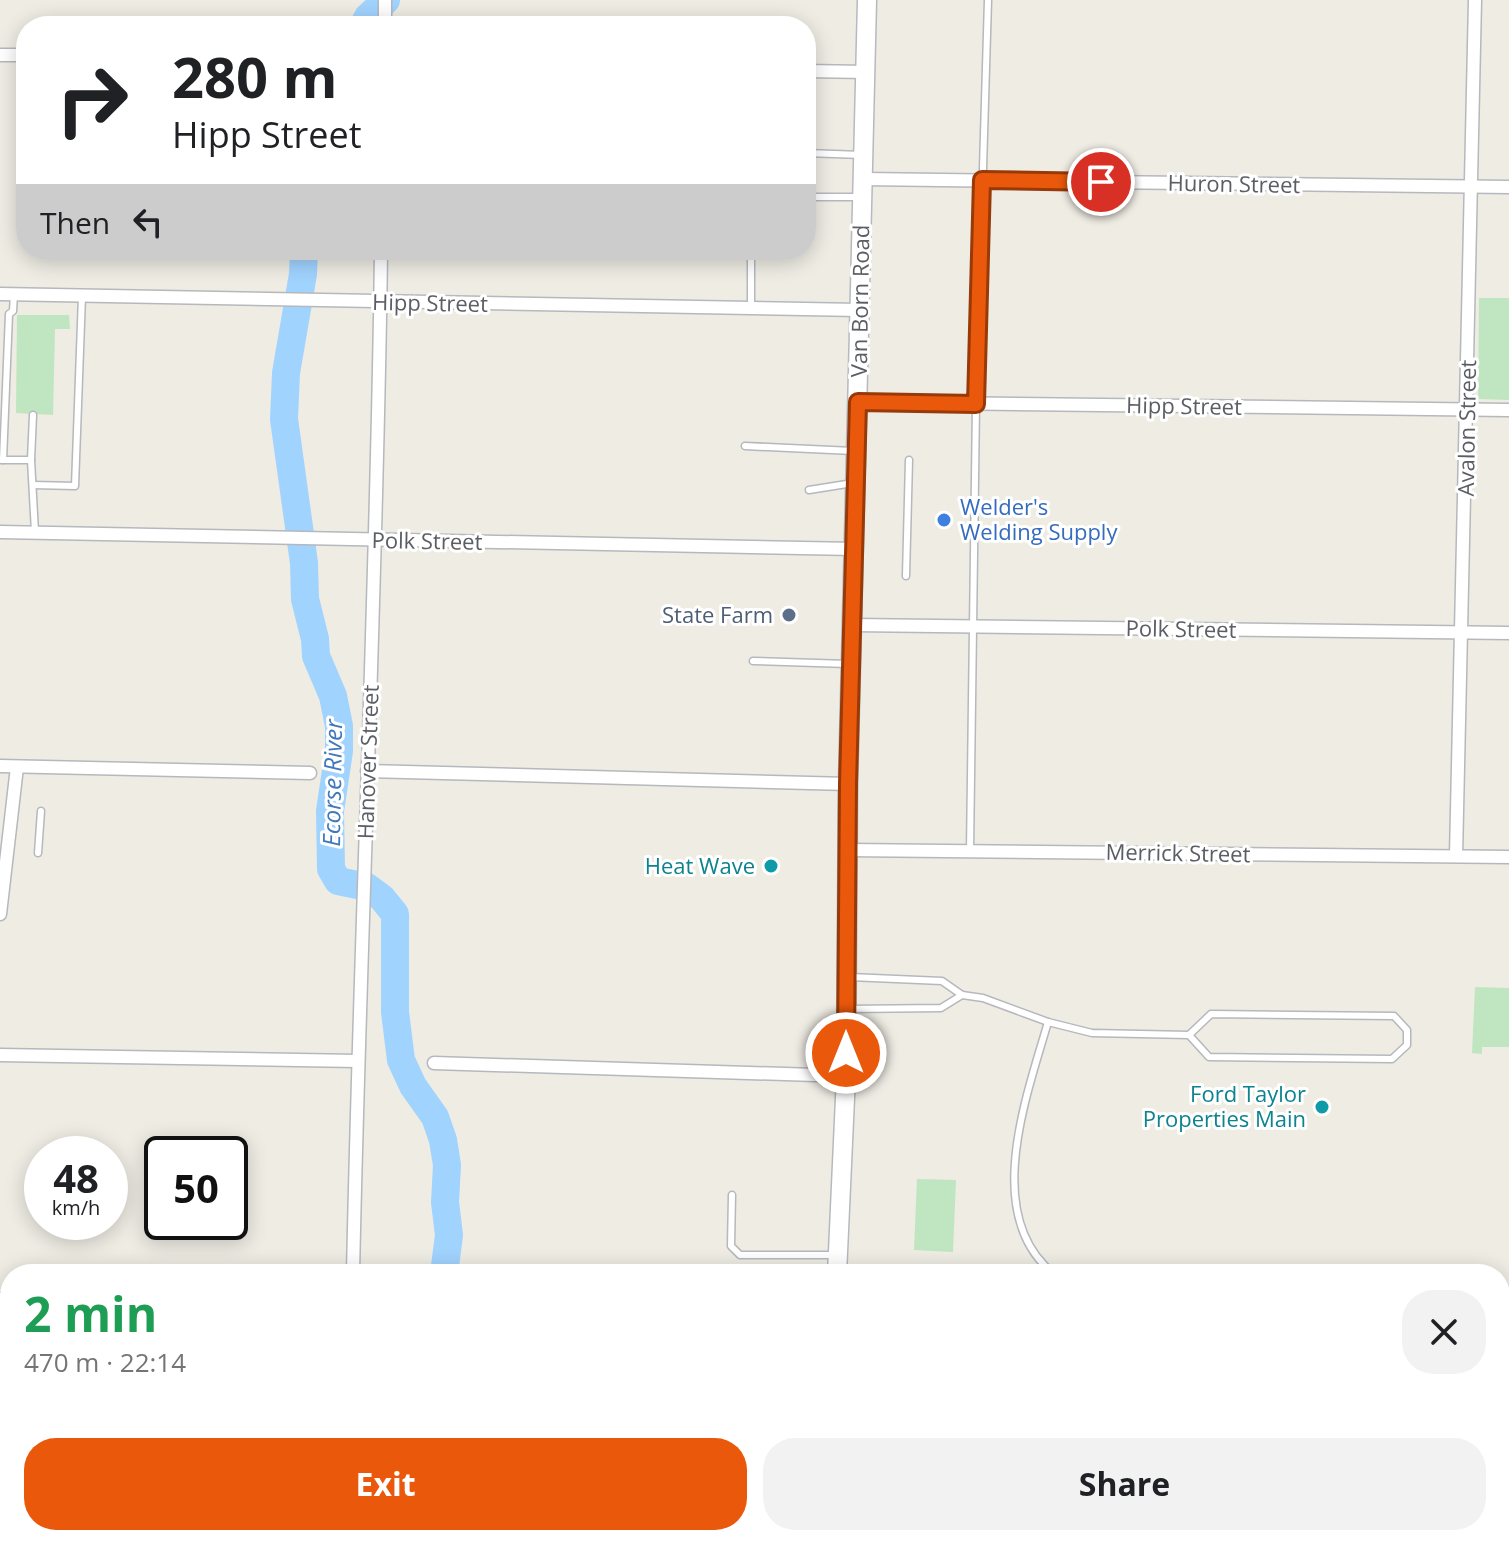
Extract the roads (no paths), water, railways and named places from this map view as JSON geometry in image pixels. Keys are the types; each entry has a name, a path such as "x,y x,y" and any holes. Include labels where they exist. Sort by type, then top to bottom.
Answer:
{"main road":[{"name":"Van Born Road","path":"838,1264 846,1076 848,784 867,0"}],"street":[{"name":"Avalon Street","path":"1456,856 1475,0"},
{"path":"816,71 866,72"},
{"name":"Huron Street","path":"863,188 982,180 1509,187"},
{"name":"Hanover Street","path":"353,1264 381,260"},
{"name":"Hipp Street","path":"0,294 860,310"},
{"name":"Hipp Street","path":"858,402 1509,410"},
{"name":"Polk Street","path":"0,532 855,549"},
{"name":"Polk Street","path":"853,625 1509,633"},
{"path":"0,766 310,773"},
{"path":"0,914 17,767"},
{"path":"367,771 848,784"},
{"name":"Merrick Street","path":"847,850 1509,857"},
{"path":"0,1055 357,1061"},
{"path":"434,1063 846,1076"}],"lane":[{"path":"970,851 976,404 988,0"},
{"path":"816,153 863,155"},
{"path":"816,195 863,188"},
{"path":"751,260 751,309"},
{"path":"14,294 13,311 9,314 1,460 31,460"},
{"path":"33,485 75,486 82,295"},
{"path":"33,415 31,460 35,532"},
{"path":"745,446 857,451"},
{"path":"906,576 909,460"},
{"path":"809,490 856,483"},
{"path":"753,661 852,664"},
{"path":"38,853 41,811"},
{"path":"846,977 942,981 962,995 1009,1006 1048,1022 1092,1033 1189,1035 1211,1014 1394,1016 1407,1030 1407,1045 1392,1059 1209,1057 1189,1035"},
{"path":"846,1009 941,1008 962,995"},
{"path":"1044,1264 1034,1254 1026,1238 1014,1187 1019,1132 1048,1022"},
{"path":"732,1195 731,1246 740,1255 793,1255 834,1264"}],"waterway":[{"name":"Ecorse River","path":"369,16 386,0"},
{"name":"Ecorse River","path":"304,260 286,373 284,419 304,563 305,599 316,656 333,696 339,726 339,751 330,811 331,869 338,881 367,887 382,898 395,914 395,1012 401,1060 413,1086 435,1117 447,1165 445,1202 449,1235 445,1264"}],"place":[{"name":"Welder's Welding Supply","path":"944,520"},
{"name":"State Farm","path":"789,615"},
{"name":"Heat Wave","path":"771,866"},
{"name":"Ford Taylor Properties Main","path":"1322,1107"}]}
